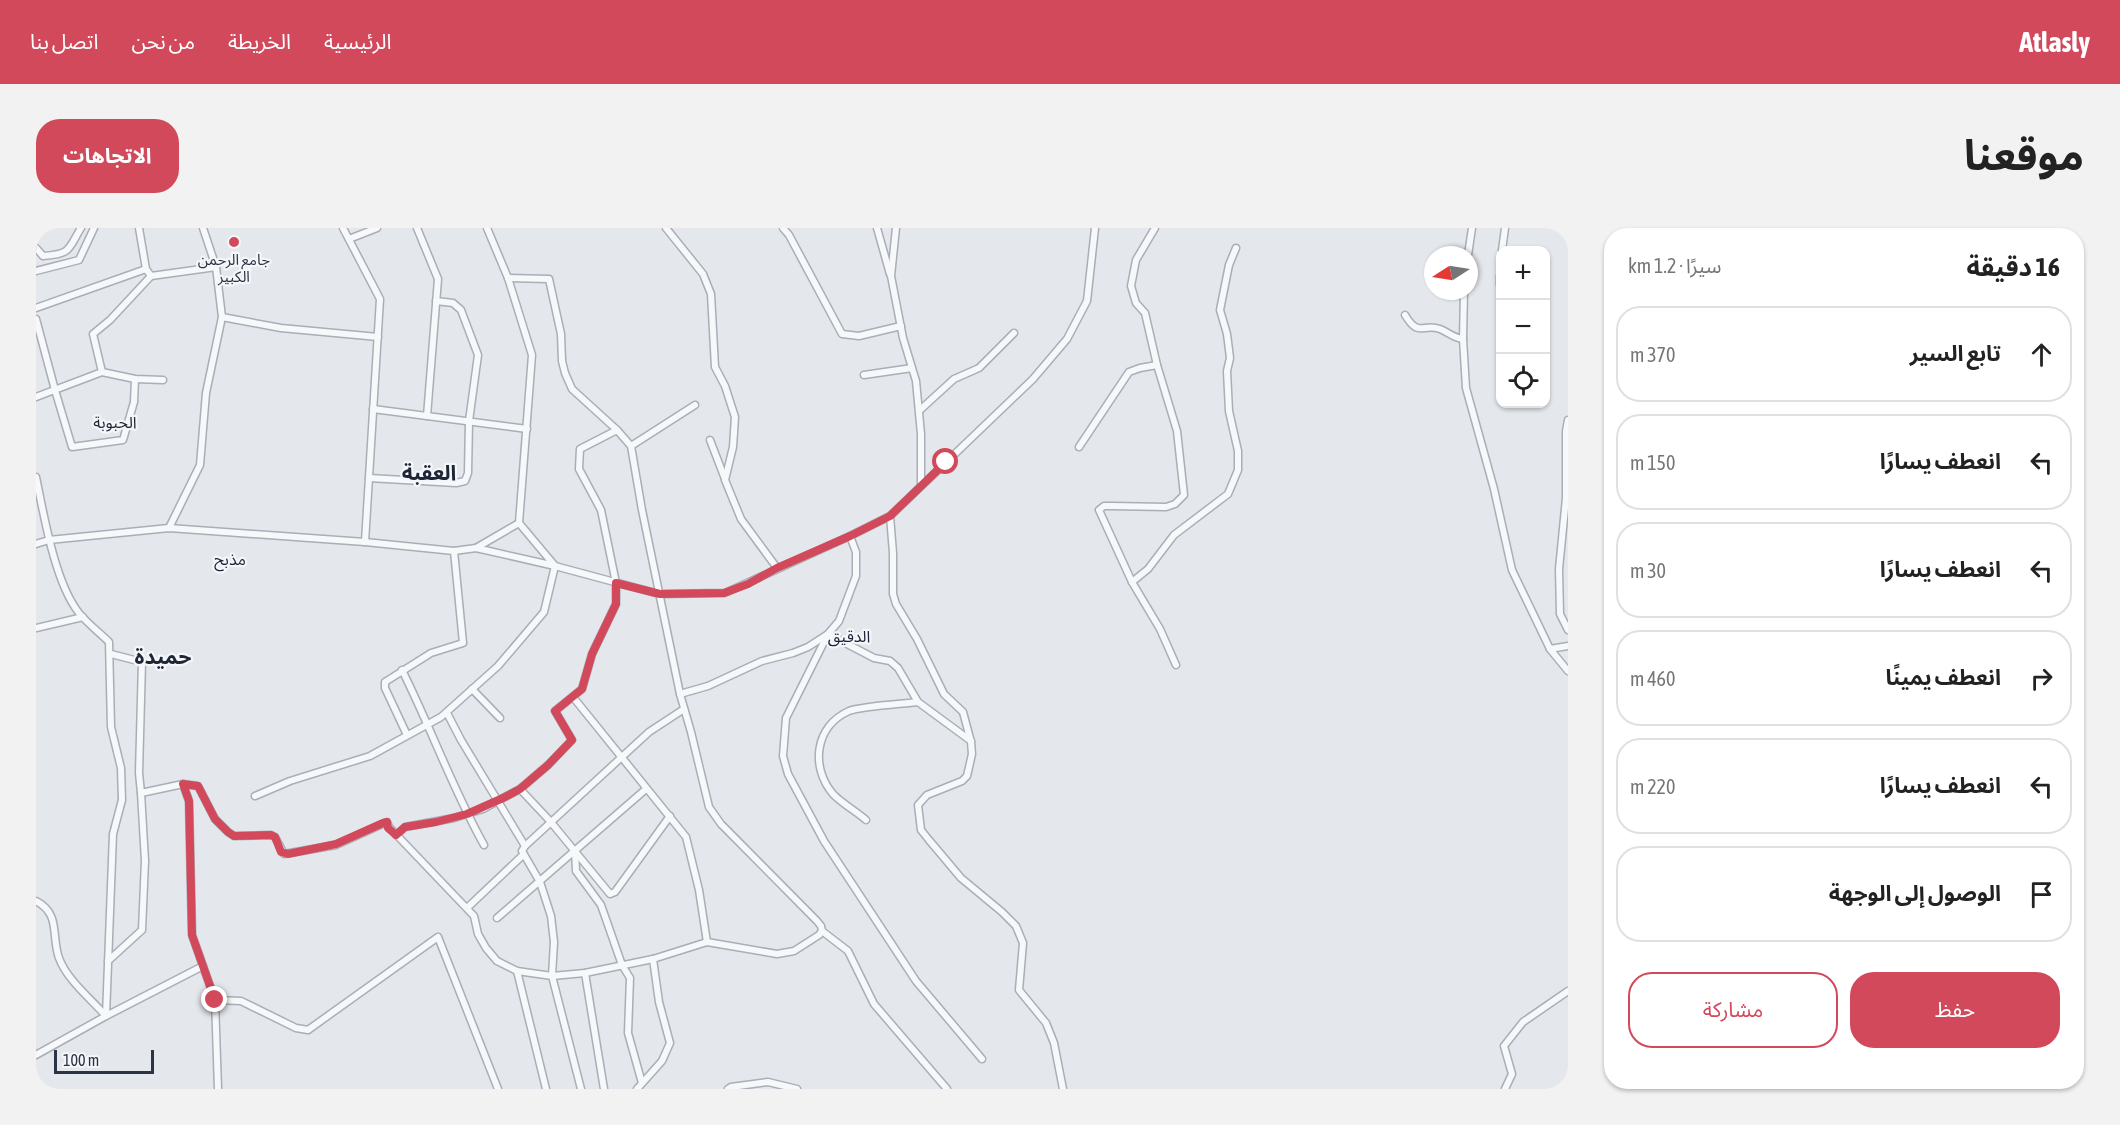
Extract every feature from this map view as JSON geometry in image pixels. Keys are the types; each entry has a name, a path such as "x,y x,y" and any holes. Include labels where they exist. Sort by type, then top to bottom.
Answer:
{"street":[{"path":"36,248 43,256 63,253 71,249 81,228"},
{"path":"36,271 79,260 94,228"},
{"path":"139,228 146,269 151,276"},
{"path":"169,528 200,465 206,393 222,317 216,267 203,228"},
{"path":"343,228 380,299 365,542"},
{"path":"349,239 377,228"},
{"path":"417,228 438,279 427,416"},
{"path":"487,228 508,278 532,355 519,523 555,566"},
{"path":"666,228 703,274 711,294 715,367 725,386 735,417 733,447 725,480"},
{"path":"783,228 789,235 842,334 860,336 901,326"},
{"path":"877,228 891,276 920,410 921,485"},
{"path":"891,276 896,228"},
{"path":"36,544 49,540 169,528 365,542 454,551 476,548 660,594 724,593 748,584 777,568 890,516 1033,379 1067,339 1087,301 1095,228"},
{"path":"1155,228 1136,260 1131,286 1136,303 1145,313 1157,365 1177,431 1184,495 1175,504 1166,507 1104,506 1099,510 1132,582 1160,629 1176,665"},
{"path":"1469,246 1472,228"},
{"path":"1503,246 1505,228"},
{"path":"1132,582 1148,569 1174,535 1228,494 1238,470 1238,451 1229,411 1227,371 1230,358 1227,334 1220,309 1229,265 1236,248"},
{"path":"102,372 93,334 110,320 151,276 216,267"},
{"path":"36,308 146,269"},
{"path":"508,278 549,279 561,334 565,373 572,389 631,446 680,694 708,807 713,815 817,921 822,932 848,951 874,1004 947,1089"},
{"path":"1464,300 1466,387 1494,489 1512,570 1550,649 1568,671"},
{"path":"369,478 461,483 465,481 468,473 469,422 478,355 461,310 453,303 436,301"},
{"path":"1405,315 1411,324 1419,329 1436,328 1454,338 1463,339"},
{"path":"222,317 281,327 378,337"},
{"path":"36,319 72,447 123,440 134,402 135,379"},
{"path":"920,410 954,379 979,368 1014,333"},
{"path":"1079,447 1129,372 1157,365"},
{"path":"864,375 912,368"},
{"path":"36,397 102,372 135,379 163,380"},
{"path":"631,446 695,405"},
{"path":"374,409 527,429"},
{"path":"1568,420 1566,498 1559,569 1560,614 1568,630"},
{"path":"396,835 405,827 467,814 498,801 520,789 572,740 555,711 582,689 592,654 616,604 616,583 601,510 579,469 579,448 617,430"},
{"path":"710,440 741,519 777,568"},
{"path":"36,477 49,540 67,594 83,617 110,642 111,727 121,768 122,800 113,834 106,1016"},
{"path":"890,516 893,553 892,594 944,694 963,712 971,742 972,754 968,776 962,781 927,795 918,805 921,830 961,878 1016,926 1023,943 1018,990 1046,1023 1054,1042 1064,1089"},
{"path":"476,548 519,523"},
{"path":"850,536 856,552 856,576 839,621 828,634 786,718 783,756 788,774 824,840 916,981 982,1059"},
{"path":"407,735 385,688 385,682 431,653 463,643 454,551"},
{"path":"255,796 290,781 370,756 447,713 498,666 544,612 555,566"},
{"path":"36,628 83,617"},
{"path":"680,694 708,686 762,660 801,650 828,634"},
{"path":"828,634 874,658 890,661 898,668 918,702 971,742"},
{"path":"1550,649 1568,646"},
{"path":"108,962 142,930 145,861 139,773 142,662 111,654"},
{"path":"402,670 428,723 467,814 484,845"},
{"path":"472,689 500,718"},
{"path":"573,697 686,837 699,890 707,942"},
{"path":"866,820 833,794 823,775 818,758 821,736 835,720 850,711 918,702"},
{"path":"581,1089 552,976 553,933 550,916 540,882 522,851 550,821 622,756 650,732 684,709"},
{"path":"447,713 525,846"},
{"path":"141,793 183,784 198,786 215,819 228,832 234,836 271,835 275,837 284,854 336,844 387,822 388,828 474,916 478,933 492,957 518,971 552,976 585,973 653,959 707,942 777,954 794,951 822,932"},
{"path":"183,784 189,801 192,935 215,1000 218,1089"},
{"path":"520,789 575,850 610,894 615,891 670,816"},
{"path":"497,918 646,789"},
{"path":"575,850 576,871 601,905 622,965 630,978 628,1033 639,1086"},
{"path":"467,908 524,855"},
{"path":"36,901 48,909 53,920 60,959 67,972 106,1016"},
{"path":"215,1000 241,1001 296,1028 308,1030 438,937 498,1089"},
{"path":"639,1086 662,1061 670,1043 659,1002 653,959"},
{"path":"36,1055 202,966"},
{"path":"518,971 546,1089"},
{"path":"585,973 604,1089"},
{"path":"1505,1089 1512,1074 1504,1046 1522,1022 1568,991"},
{"path":"728,1089 768,1082 797,1089"}],"place":[{"name":"جامع الرحمن الكبير","path":"234,242"}],"district":[{"name":"الحبوبة","path":"115,422"},
{"name":"العقبة","path":"429,473"},
{"name":"مذبح","path":"230,559"},
{"name":"الدقيق","path":"849,636"},
{"name":"حميدة","path":"163,657"}],"route":[{"path":"215,1000 192,935 189,801 183,784 198,786 215,819 228,832 234,836 271,835 275,837 284,854 331,846 387,822 388,828 396,835 405,827 454,818 483,809 520,789 572,740 555,711 582,689 592,654 616,604 616,583 660,594 724,593 748,584 777,568 890,516 946,462"}]}
